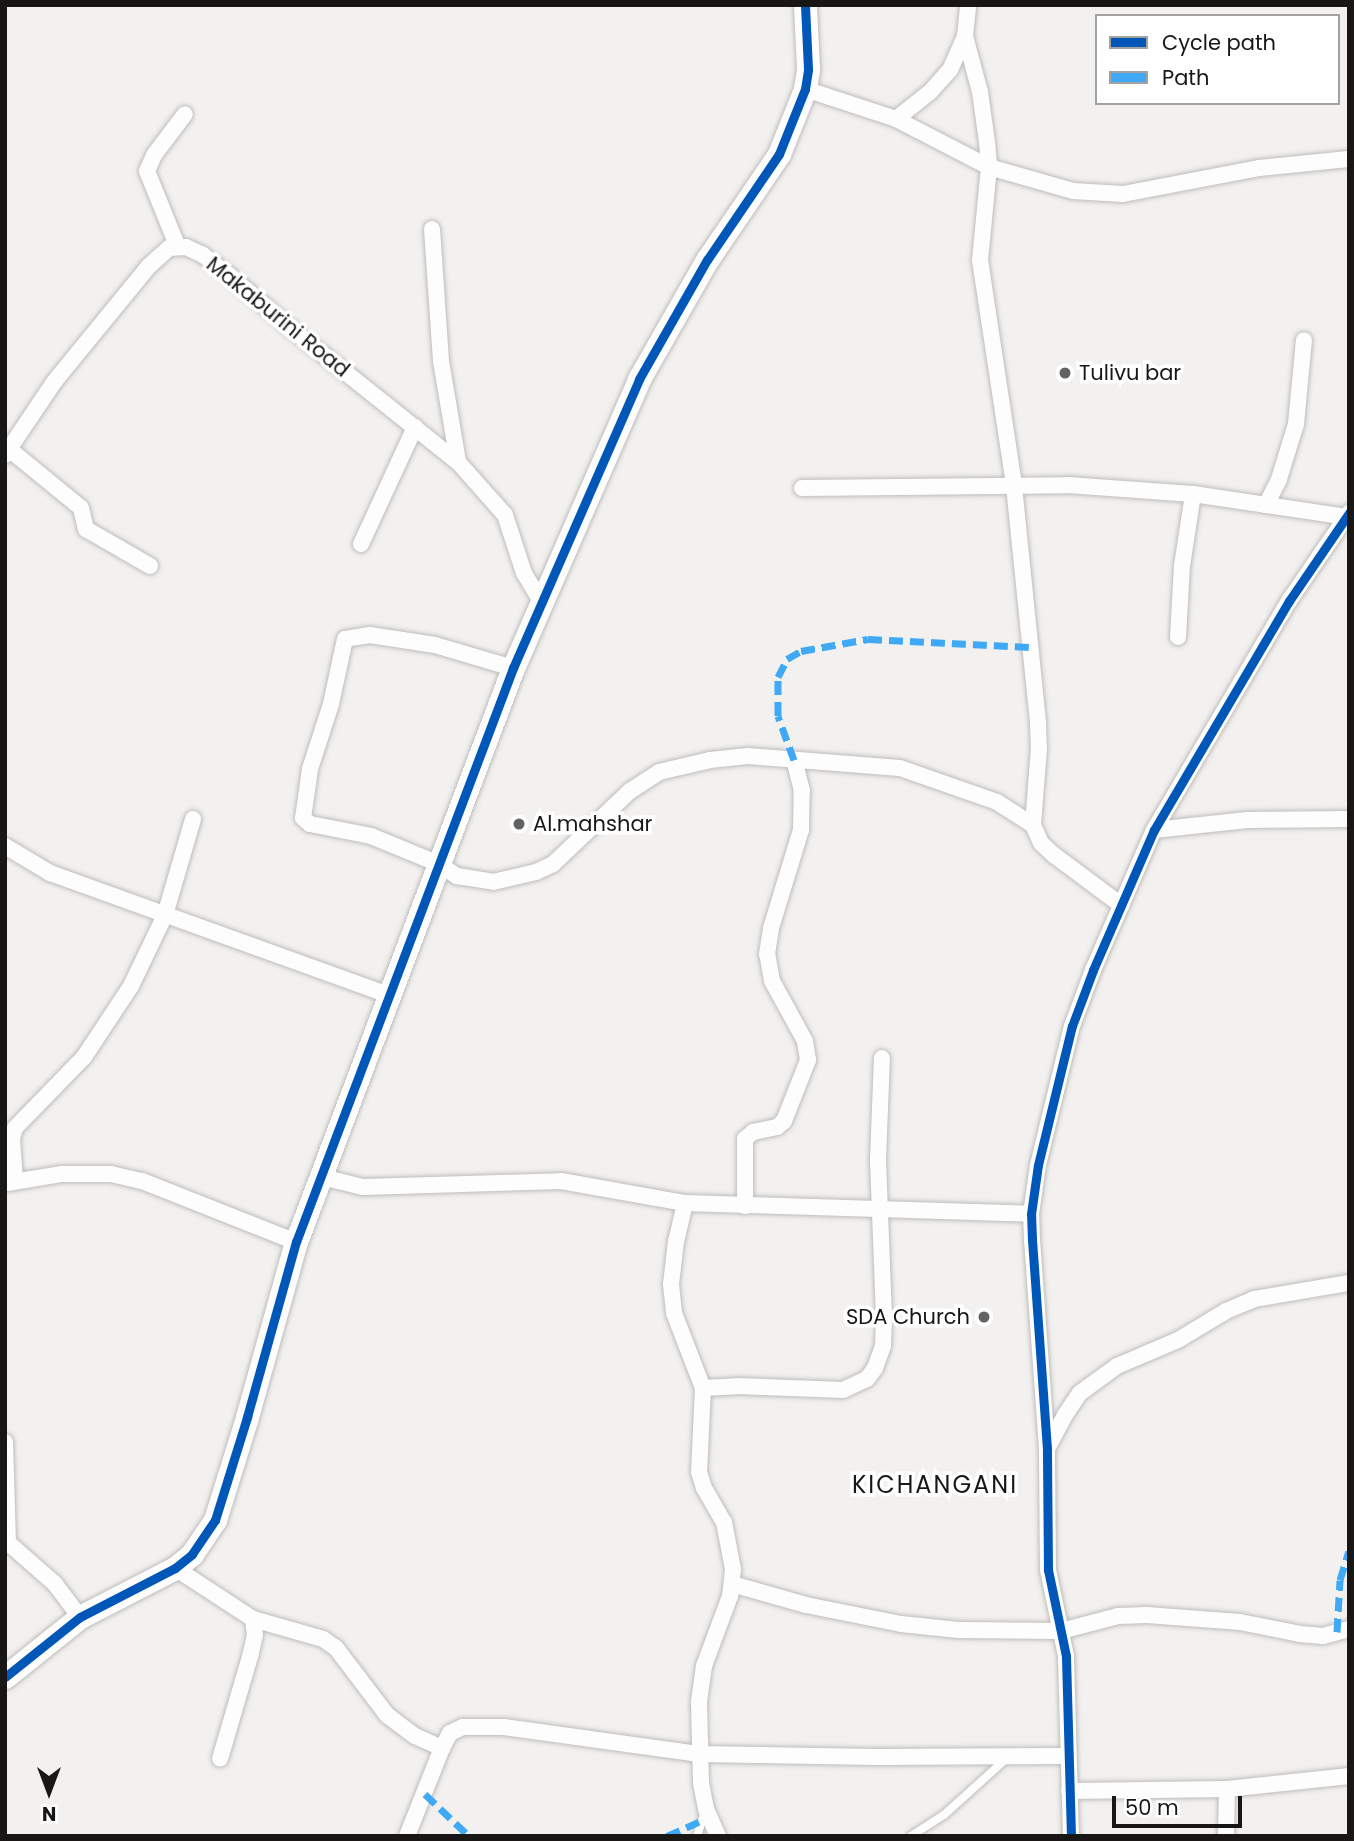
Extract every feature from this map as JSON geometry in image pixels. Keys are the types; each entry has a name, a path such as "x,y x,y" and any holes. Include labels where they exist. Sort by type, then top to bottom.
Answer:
{"street":[{"path":"5,1677 80,1617 175,1568 192,1553 215,1520 296,1242 322,1177 328,1150 513,668 639,379 707,260 779,154 805,89 808,69 804,5"},
{"path":"896,119 930,92 950,70 965,36 968,5"},
{"path":"965,36 980,92 989,167 980,260 1014,486 1039,748 1033,825 1041,843 1054,855 1121,905"},
{"path":"805,89 896,119 989,167 1073,191 1123,194 1259,168 1349,159"},
{"path":"150,566 86,529 81,508 7,452 88,338 149,266 177,245 147,171 153,155 185,114"},
{"path":"432,229 443,386 458,461"},
{"name":"Makaburini Road","path":"177,245 203,255 458,461 505,515 524,573 542,603"},
{"path":"1266,505 1279,479 1296,424 1304,340"},
{"path":"361,544 415,427"},
{"path":"802,488 1068,485 1193,494 1348,515 1289,601 1154,830 1072,1027 1038,1165 1031,1214 1047,1449 1048,1570 1066,1656 1071,1836"},
{"path":"1178,637 1182,566 1193,494"},
{"path":"513,668 435,645 370,635 345,639 331,704 310,769 303,818 310,824 371,836 439,864 457,876 476,881 512,879 536,872 572,850 630,791 659,772 729,758 864,763 924,774 998,802 1033,825"},
{"path":"745,1206 746,1139 753,1132 777,1127 784,1121 807,1060 805,1041 767,967 771,929 801,831 802,791 794,760"},
{"path":"193,819 166,915 131,986 99,1038 10,1126 10,1182 83,1173 121,1176 142,1181 296,1242"},
{"path":"1154,830 1247,820 1349,819"},
{"path":"5,846 50,873 389,995"},
{"path":"703,1388 737,1386 843,1390 867,1379 880,1358 883,1346 878,1160 882,1058"},
{"path":"322,1177 363,1187 561,1181 685,1203 1031,1214"},
{"path":"685,1203 676,1241 671,1284 674,1313 703,1388 699,1472 704,1488 724,1522 732,1550 732,1584 704,1666 699,1702 698,1754 706,1809 718,1836"},
{"path":"1047,1449 1080,1393 1117,1366 1178,1340 1226,1311 1254,1299 1349,1283"},
{"path":"5,1442 7,1541 55,1584 80,1617"},
{"path":"175,1568 253,1619 323,1639 336,1648 387,1715 415,1736 442,1748"},
{"path":"732,1584 806,1605 901,1624 959,1630 1061,1631 1118,1616 1147,1615 1240,1622 1323,1636 1349,1629"},
{"path":"220,1759 256,1635 253,1619"},
{"path":"407,1836 442,1748 450,1733 463,1727 490,1726 698,1754 1068,1756"},
{"path":"1069,1791 1227,1789 1349,1776"},
{"path":"1226,1836 1227,1789"}],"lane":[{"path":"911,1836 945,1814 1008,1757"},
{"path":"697,1836 706,1809"}],"marked path":[{"path":"794,760 778,716 778,677 787,659 801,651 868,639 1030,647"},
{"path":"1337,1632 1340,1580 1349,1551"},
{"path":"425,1794 469,1836"},
{"path":"667,1836 703,1820"}],"cycle path":[{"path":"5,1677 80,1617 175,1568 192,1554 215,1520 296,1242 513,668 639,379 707,260 779,154 805,89 808,69 805,5"},
{"path":"1071,1836 1066,1656 1048,1570 1047,1449 1031,1214 1038,1165 1072,1026 1093,970 1154,830 1289,601 1349,513"}],"place":[{"name":"Tulivu bar","path":"1065,373"},
{"name":"Al.mahshar","path":"519,824"},
{"name":"SDA Church","path":"984,1317"}],"district":[{"name":"KICHANGANI","path":"935,1485"}]}
